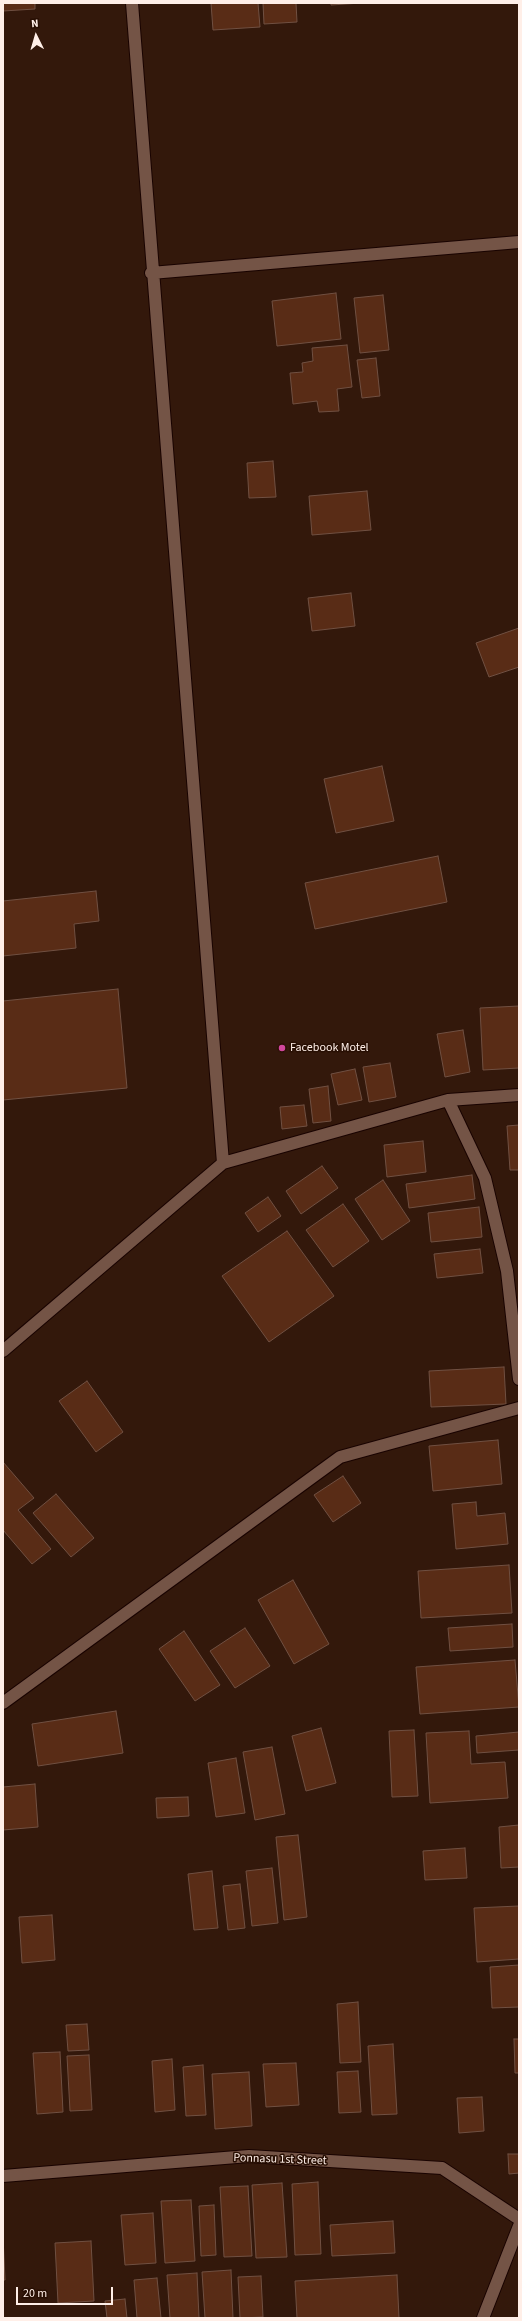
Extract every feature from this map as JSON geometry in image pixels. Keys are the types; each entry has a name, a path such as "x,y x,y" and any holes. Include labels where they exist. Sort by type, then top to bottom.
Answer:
{"street":[{"path":"132,3 151,273 223,1163"},
{"path":"151,273 519,242"},
{"path":"3,1351 223,1163 448,1100 519,1095"},
{"path":"448,1100 485,1178 508,1271 519,1379"},
{"path":"3,1703 340,1458 519,1408"},
{"name":"Ponnasu 1st Street","path":"3,2176 249,2156 442,2168 519,2219"},
{"path":"483,2318 519,2226"}],"building":[{"path":"3,3 35,3 35,9 3,11"},
{"path":"211,3 258,3 260,27 213,30"},
{"path":"263,3 296,3 297,22 264,24"},
{"path":"331,3 361,3 331,5"},
{"path":"336,293 341,339 277,346 272,301"},
{"path":"383,295 389,350 360,353 354,298"},
{"path":"347,345 352,387 337,389 339,411 319,412 317,401 293,404 290,373 303,372 302,363 313,361 312,348"},
{"path":"376,358 380,396 362,398 357,360"},
{"path":"273,461 276,497 249,498 247,463"},
{"path":"367,491 371,530 312,535 309,496"},
{"path":"351,593 355,626 312,631 308,598"},
{"path":"519,628 519,667 489,677 476,643"},
{"path":"382,766 394,821 336,833 324,779"},
{"path":"438,856 447,902 315,929 305,883"},
{"path":"96,891 99,921 74,924 76,948 3,956 3,901"},
{"path":"118,989 127,1088 3,1100 3,1001"},
{"path":"519,1006 519,1068 483,1070 480,1008"},
{"path":"463,1030 470,1072 445,1077 437,1034"},
{"path":"390,1063 396,1097 369,1102 363,1067"},
{"path":"355,1069 362,1100 338,1105 331,1074"},
{"path":"328,1086 331,1121 313,1123 309,1089"},
{"path":"304,1105 307,1126 282,1129 280,1107"},
{"path":"519,1125 519,1170 510,1170 507,1126"},
{"path":"423,1141 426,1172 387,1177 384,1145"},
{"path":"322,1166 338,1188 301,1214 286,1191"},
{"path":"472,1175 475,1199 409,1208 406,1184"},
{"path":"383,1180 410,1221 382,1240 355,1199"},
{"path":"268,1197 281,1216 258,1232 245,1213"},
{"path":"343,1204 369,1241 333,1267 306,1230"},
{"path":"479,1207 482,1237 431,1242 428,1213"},
{"path":"287,1231 334,1296 269,1342 222,1276"},
{"path":"480,1249 483,1273 437,1278 434,1254"},
{"path":"504,1367 506,1404 431,1407 429,1371"},
{"path":"87,1381 123,1432 96,1452 59,1401"},
{"path":"498,1440 502,1484 433,1491 429,1446"},
{"path":"3,1462 34,1498 18,1510 51,1549 32,1564 3,1530"},
{"path":"343,1476 361,1503 333,1522 314,1495"},
{"path":"56,1494 94,1538 71,1557 33,1513"},
{"path":"476,1502 477,1516 505,1513 508,1544 456,1549 452,1504"},
{"path":"509,1565 512,1613 421,1618 418,1571"},
{"path":"293,1580 329,1644 294,1664 258,1600"},
{"path":"512,1624 513,1647 450,1651 448,1628"},
{"path":"245,1628 270,1666 235,1688 210,1651"},
{"path":"184,1631 220,1685 195,1701 159,1649"},
{"path":"515,1660 519,1707 420,1714 416,1667"},
{"path":"116,1711 123,1753 38,1766 32,1724"},
{"path":"321,1728 336,1783 306,1791 292,1736"},
{"path":"414,1730 418,1796 392,1797 389,1731"},
{"path":"469,1731 471,1764 505,1762 508,1798 430,1803 426,1733"},
{"path":"519,1732 519,1750 477,1753 476,1736"},
{"path":"272,1747 285,1814 255,1820 243,1752"},
{"path":"236,1758 245,1813 216,1817 208,1763"},
{"path":"35,1784 38,1827 3,1830 3,1787"},
{"path":"188,1797 189,1816 157,1818 156,1798"},
{"path":"519,1825 519,1867 501,1868 499,1827"},
{"path":"298,1835 307,1917 284,1920 276,1837"},
{"path":"465,1848 467,1878 425,1880 423,1851"},
{"path":"272,1868 278,1923 252,1926 246,1871"},
{"path":"212,1871 218,1928 194,1930 188,1874"},
{"path":"240,1884 245,1928 228,1930 223,1886"},
{"path":"519,1906 519,1959 477,1962 474,1908"},
{"path":"52,1915 55,1960 22,1963 19,1917"},
{"path":"519,1965 519,2007 492,2008 490,1967"},
{"path":"358,2002 361,2062 340,2063 337,2004"},
{"path":"87,2024 89,2050 68,2051 66,2025"},
{"path":"514,2039 519,2039 519,2073 515,2073"},
{"path":"393,2044 397,2114 372,2115 368,2046"},
{"path":"60,2052 63,2112 37,2114 33,2053"},
{"path":"89,2055 92,2110 70,2111 67,2056"},
{"path":"172,2059 175,2110 155,2112 152,2061"},
{"path":"296,2063 299,2105 266,2107 263,2064"},
{"path":"203,2065 206,2115 186,2116 183,2067"},
{"path":"358,2071 361,2112 339,2113 337,2072"},
{"path":"249,2072 252,2126 215,2129 212,2074"},
{"path":"482,2097 484,2131 459,2133 457,2098"},
{"path":"508,2154 519,2154 519,2173 509,2174"},
{"path":"318,2182 321,2254 295,2255 292,2184"},
{"path":"282,2183 287,2257 256,2258 252,2185"},
{"path":"248,2186 252,2256 224,2257 220,2187"},
{"path":"191,2200 195,2261 165,2263 161,2201"},
{"path":"214,2205 216,2255 201,2256 199,2206"},
{"path":"153,2213 156,2263 125,2265 121,2215"},
{"path":"393,2221 395,2253 332,2256 330,2225"},
{"path":"3,2236 5,2280 3,2280"},
{"path":"91,2241 94,2301 58,2303 55,2243"},
{"path":"231,2270 233,2318 205,2318 202,2272"},
{"path":"197,2273 199,2318 170,2318 167,2275"},
{"path":"397,2275 399,2318 297,2318 295,2281"},
{"path":"261,2276 263,2317 240,2318 238,2277"},
{"path":"157,2278 161,2318 137,2318 134,2280"},
{"path":"125,2299 127,2318 107,2318 105,2301"}],"place":[{"name":"Facebook Motel","path":"282,1048"}]}
